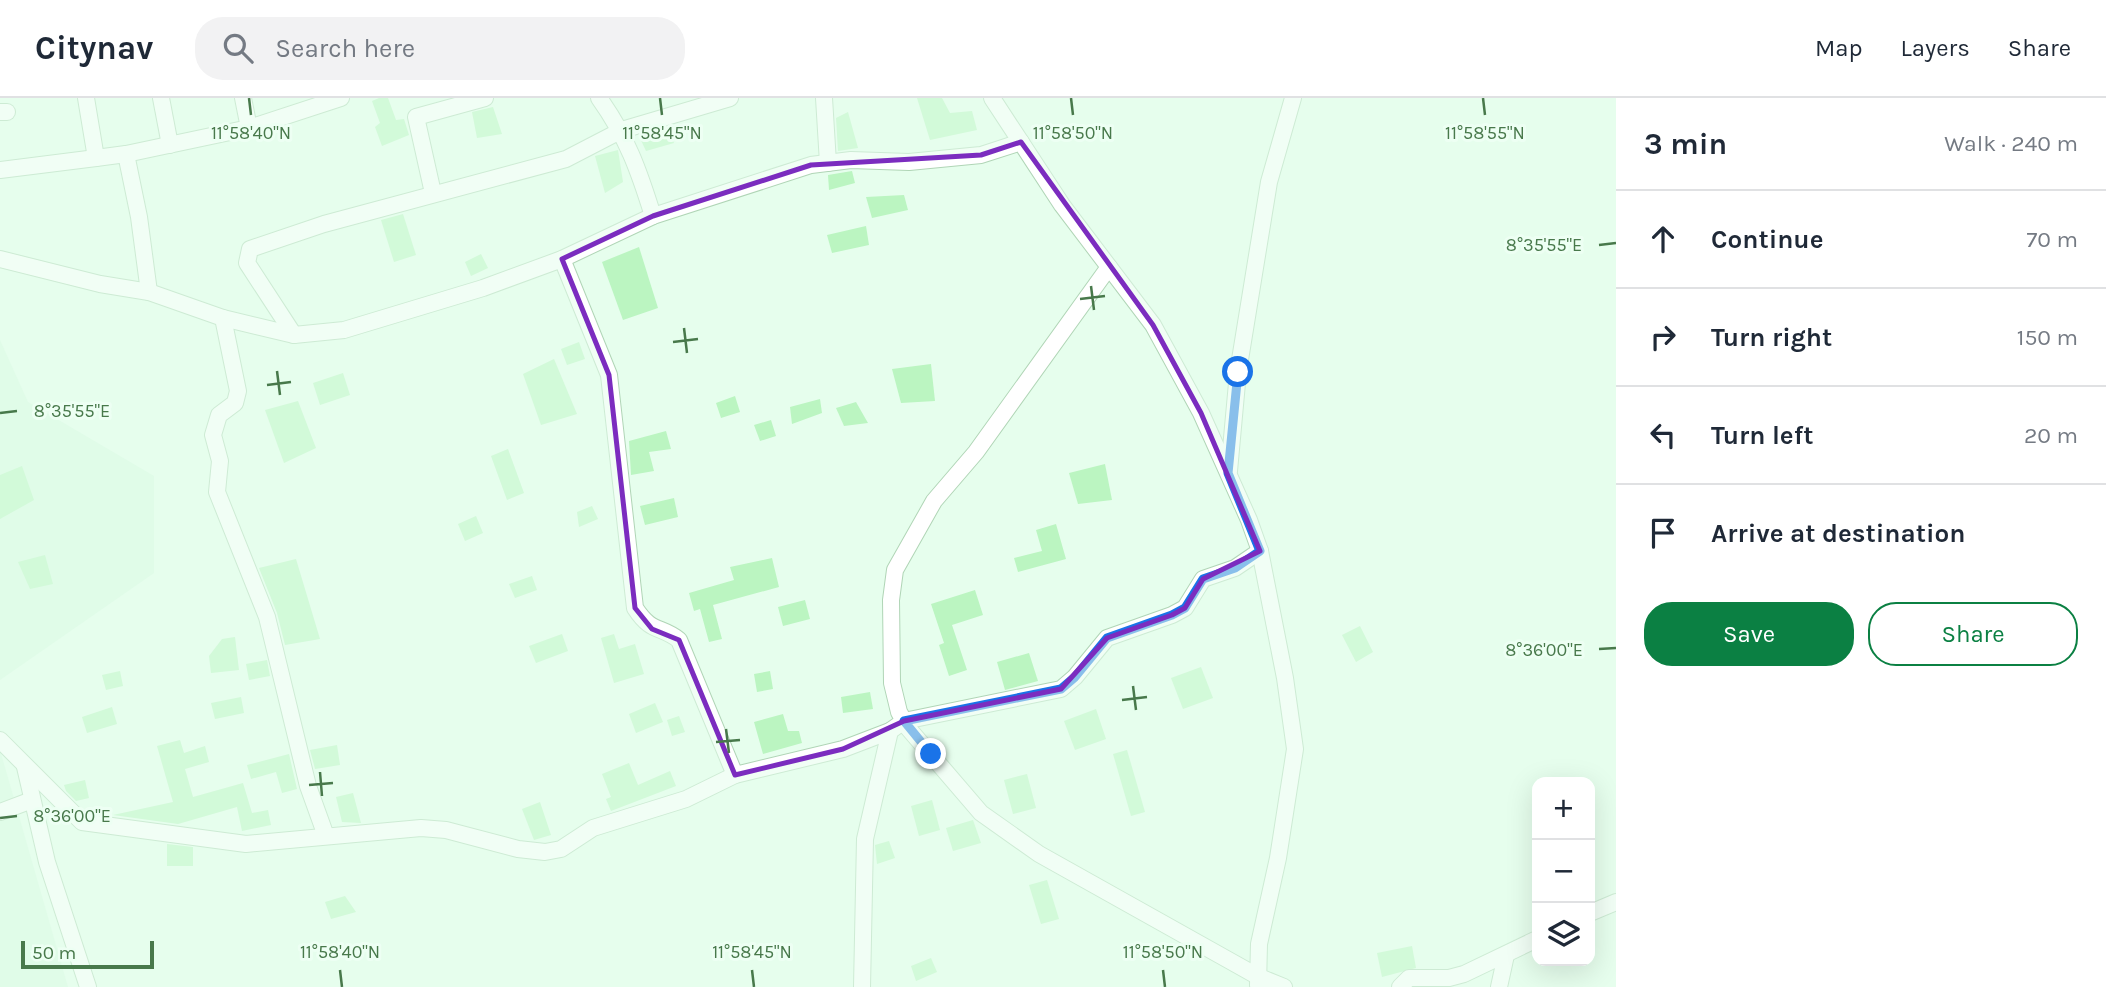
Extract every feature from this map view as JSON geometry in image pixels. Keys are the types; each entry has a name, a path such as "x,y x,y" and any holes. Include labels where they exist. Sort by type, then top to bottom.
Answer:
{"street":[{"path":"86,98 96,158"},
{"path":"161,98 170,145"},
{"path":"243,98 249,128"},
{"path":"0,170 126,154 170,145 249,128 341,98"},
{"path":"433,193 416,117 485,98"},
{"path":"599,98 622,130 637,164 653,216"},
{"path":"294,335 247,263 250,249 433,193 566,159 622,130 730,98"},
{"path":"824,98 828,163"},
{"path":"992,98 1062,205 1153,325 1201,412 1260,551 1285,678 1295,748 1278,858 1259,944 1258,982"},
{"path":"1228,473 1238,372 1269,182 1293,98"},
{"path":"0,260 100,284 149,292 223,318 294,335 344,330 483,288 562,259 653,216 811,165 851,160 909,162 981,155 1021,142"},
{"path":"126,154 139,217 149,292"},
{"path":"562,259 609,375 635,608 652,629 671,634 679,640 735,775"},
{"path":"1109,267 976,452 934,501 895,570 891,600 892,683 904,721 981,813 1039,854 1258,982 1284,987"},
{"path":"223,318 238,391 235,403 219,415 213,435 220,461 217,492 267,617 305,774 326,836"},
{"path":"0,740 82,822 246,844 421,828 446,830 518,849 545,852 561,849 593,828 687,799 735,775 843,749 890,731 904,721 1061,689 1075,677 1107,638 1185,608 1203,579 1235,568 1260,551"},
{"path":"862,987 865,839 890,731"},
{"path":"25,766 47,862 88,987"},
{"path":"0,812 32,800"},
{"path":"1595,911 1616,902"},
{"path":"1400,987 1409,978 1449,978 1464,974 1532,942"},
{"path":"1499,987 1506,955"}],"highlighted area":[{"path":"1021,142 1153,325 1201,413 1260,551 1203,579 1185,608 1107,638 1061,689 904,721 843,749 735,775 679,640 652,629 635,608 609,375 562,259 653,216 811,165 981,155"}],"shaded area":[{"path":"0,340 28,402 154,476 154,573 0,680"},
{"path":"0,750 68,987 0,987"}],"building":[{"path":"388,98 396,120 404,119 409,135 382,146 375,127 380,123 372,101"},
{"path":"917,98 942,98 950,113 972,111 977,130 930,140"},
{"path":"493,107 502,134 477,138 472,112"},
{"path":"848,112 858,148 838,151 836,118"},
{"path":"668,127 674,143 646,151 639,136"},
{"path":"618,150 623,182 605,193 595,156"},
{"path":"852,171 855,183 829,190 828,175"},
{"path":"904,195 908,210 872,218 866,197"},
{"path":"403,214 416,255 394,262 381,220"},
{"path":"866,226 869,245 832,253 827,235"},
{"path":"639,247 658,308 623,320 602,262"},
{"path":"481,254 488,268 471,276 465,262"},
{"path":"579,342 585,359 567,365 561,349"},
{"path":"554,359 577,414 541,425 523,374"},
{"path":"931,364 935,401 901,403 892,369"},
{"path":"343,373 350,395 320,405 313,383"},
{"path":"735,396 740,412 721,418 716,403"},
{"path":"820,399 822,413 792,424 790,407"},
{"path":"298,401 316,448 284,463 265,410"},
{"path":"856,402 868,423 844,426 836,408"},
{"path":"771,420 776,436 760,441 754,425"},
{"path":"666,431 671,449 649,452 654,471 631,475 629,441"},
{"path":"508,449 524,493 507,500 491,456"},
{"path":"1105,464 1112,500 1078,504 1069,473"},
{"path":"22,466 34,500 0,519 0,475"},
{"path":"674,498 678,517 645,525 640,506"},
{"path":"592,506 598,519 579,527 577,512"},
{"path":"476,516 483,533 465,541 458,524"},
{"path":"1056,524 1066,559 1018,572 1014,558 1042,551 1036,530"},
{"path":"45,555 53,584 30,589 18,562"},
{"path":"772,558 779,587 713,605 722,639 709,642 700,609 694,611 689,593 734,580 730,567"},
{"path":"296,559 320,639 285,645 277,613 259,568"},
{"path":"532,576 537,590 515,598 509,584"},
{"path":"975,590 983,615 952,625 967,670 949,676 939,645 944,643 931,604"},
{"path":"805,600 810,619 783,626 778,607"},
{"path":"1360,626 1373,652 1356,662 1342,635"},
{"path":"562,634 568,651 536,663 529,646"},
{"path":"614,634 619,649 635,644 644,674 614,683 601,638"},
{"path":"235,637 239,670 211,673 209,656 222,639"},
{"path":"1029,653 1038,681 1005,690 997,662"},
{"path":"267,660 270,676 249,680 246,664"},
{"path":"1201,667 1213,698 1183,709 1171,678"},
{"path":"120,671 123,686 106,690 102,675"},
{"path":"770,671 773,689 757,692 754,674"},
{"path":"870,692 873,709 843,713 841,697"},
{"path":"241,697 244,713 215,719 211,703"},
{"path":"655,703 663,722 636,733 629,714"},
{"path":"112,707 117,724 87,733 82,717"},
{"path":"1096,709 1106,739 1075,750 1064,721"},
{"path":"783,714 788,731 799,731 802,743 763,754 754,722"},
{"path":"679,716 685,732 672,736 667,720"},
{"path":"180,740 184,753 205,746 209,762 185,769 193,797 243,783 252,813 268,810 271,825 242,831 237,807 178,824 113,815 173,802 157,746"},
{"path":"337,745 340,765 315,769 310,750"},
{"path":"1127,750 1145,812 1131,816 1113,754"},
{"path":"289,754 297,789 282,793 276,772 251,779 247,765"},
{"path":"629,763 638,785 670,771 676,786 611,811 606,799 611,797 602,774"},
{"path":"1027,774 1036,808 1013,814 1004,780"},
{"path":"85,780 89,798 76,801 64,785"},
{"path":"353,793 361,823 342,822 336,797"},
{"path":"932,800 940,830 919,836 911,806"},
{"path":"540,802 551,835 534,840 522,809"},
{"path":"973,820 981,843 953,851 946,828"},
{"path":"889,841 895,858 877,864 875,845"},
{"path":"167,844 193,847 193,866 167,866"},
{"path":"1047,880 1059,919 1041,924 1029,885"},
{"path":"345,896 356,912 331,919 325,902"},
{"path":"1412,946 1416,968 1382,977 1377,953"},
{"path":"931,958 937,972 916,981 911,966"}],"route":[{"path":"931,754 904,721 1061,689 1068,685 1107,638 1185,608 1203,579 1235,568 1260,551 1228,473 1238,372"}]}
